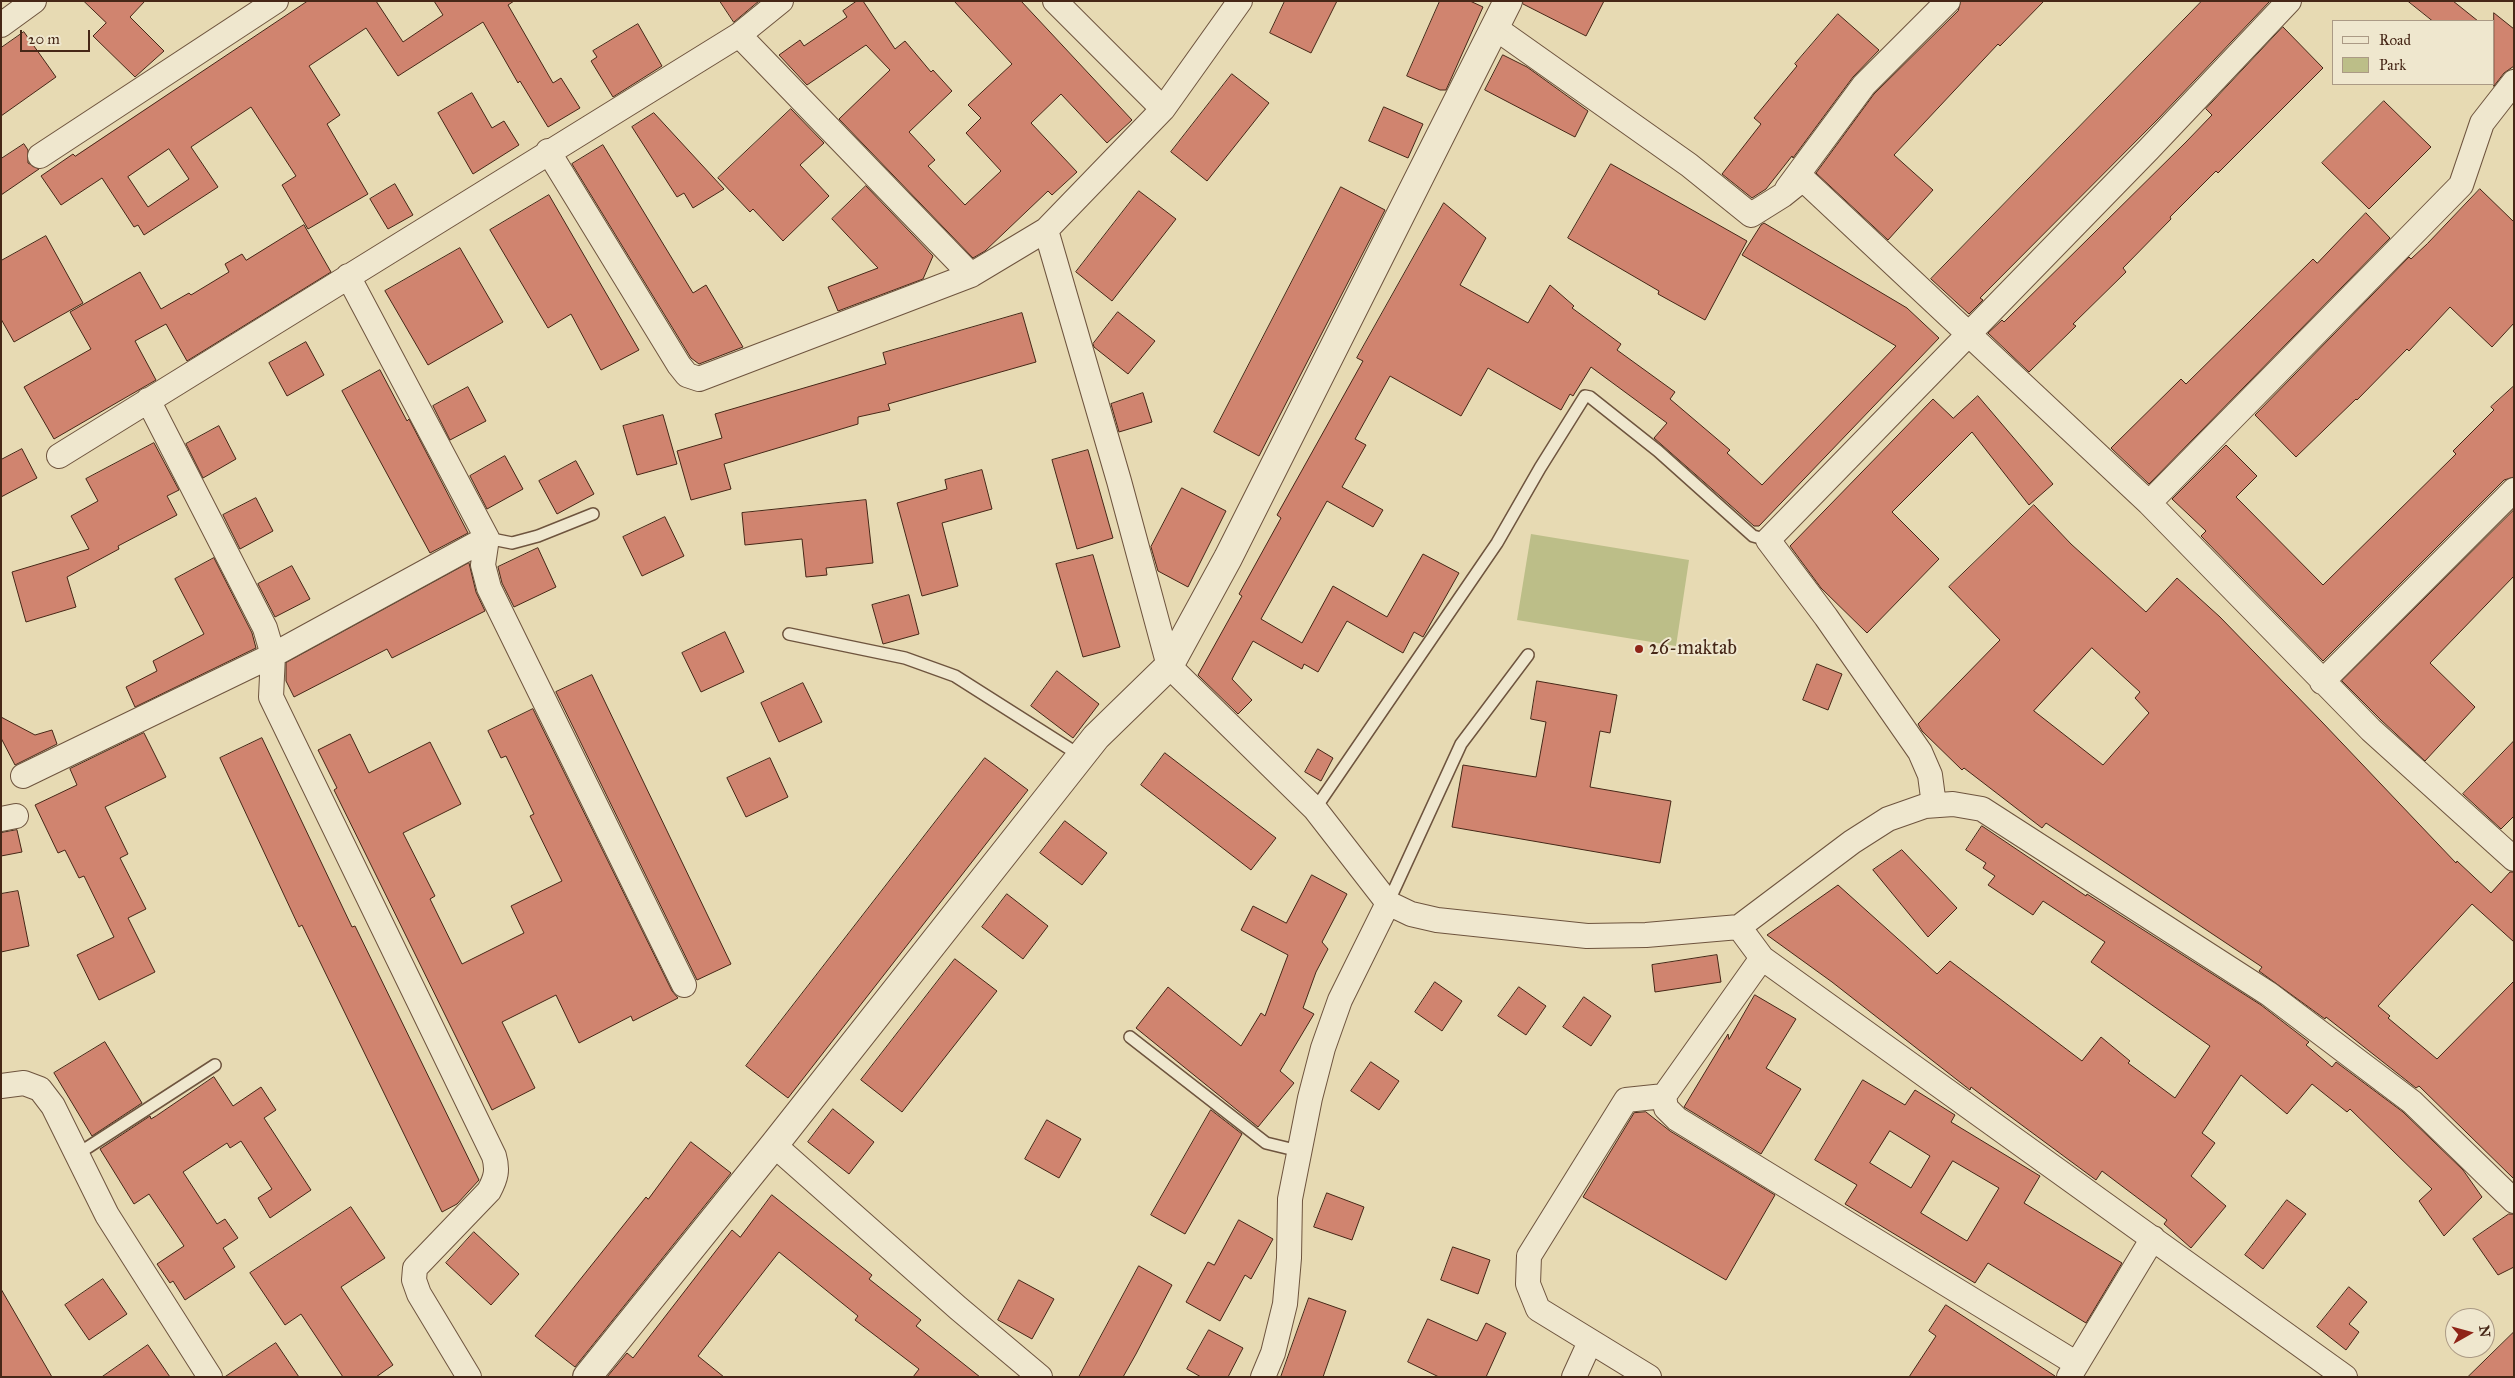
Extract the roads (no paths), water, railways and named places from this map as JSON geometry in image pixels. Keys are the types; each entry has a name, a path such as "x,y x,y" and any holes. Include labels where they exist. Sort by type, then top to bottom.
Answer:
{"street":[{"path":"1,25 34,1"},
{"path":"40,156 276,1"},
{"path":"59,456 548,151 739,35 782,1"},
{"path":"1056,1 1163,109"},
{"path":"548,151 678,365 687,375 699,379 971,275 1046,230 1163,109 1240,1"},
{"path":"587,1377 774,1145 1096,737 1169,666 1228,558 1508,1"},
{"path":"1783,195 1864,85 1948,1"},
{"path":"1934,805 1930,775 1920,752 1826,617 1768,540 2289,1"},
{"path":"1494,27 1689,165 1751,215 1783,195 1803,179 2149,503 2371,730 2510,847"},
{"path":"739,35 971,275"},
{"path":"2149,503 2404,246 2461,185 2482,123 2514,82"},
{"path":"1046,230 1119,482 1169,666 1315,809 1388,903 1411,914 1437,920 1587,936 1646,935 1740,926 1852,842 1888,819 1925,806 1934,805 1953,804 1982,809 2269,994 2412,1102 2510,1192"},
{"path":"348,276 487,538 483,566 489,588 684,985"},
{"path":"148,400 265,628 273,655 271,697 494,1156 497,1167 496,1179 489,1191 415,1268 414,1280 419,1294 469,1377"},
{"path":"2322,682 2514,490"},
{"path":"23,776 273,655 487,538"},
{"path":"1263,1377 1273,1353 1285,1304 1290,1258 1290,1199 1323,1048 1340,1000 1388,903"},
{"path":"1740,926 1762,958 2345,1377"},
{"path":"1762,958 1664,1096 1666,1108 1677,1119 2073,1370 2153,1238"},
{"path":"1,1086 24,1083 40,1089 53,1106 107,1215 210,1377"},
{"path":"1649,1377 1538,1309 1528,1284 1530,1256 1626,1100 1664,1096"},
{"path":"774,1145 958,1308 1040,1377"},
{"path":"1574,1377 1590,1342"}],"lane":[{"path":"1315,809 1497,543 1540,468 1585,396 1590,397 1658,451 1753,536 1768,540"},
{"path":"487,538 512,543 538,536 593,514"},
{"path":"789,634 905,658 955,676 1081,756"},
{"path":"1388,903 1461,744 1528,655"},
{"path":"1130,1037 1266,1143 1300,1151"},
{"path":"76,1155 215,1066"}],"place":[{"name":"26-maktab","path":"1639,649"}]}
